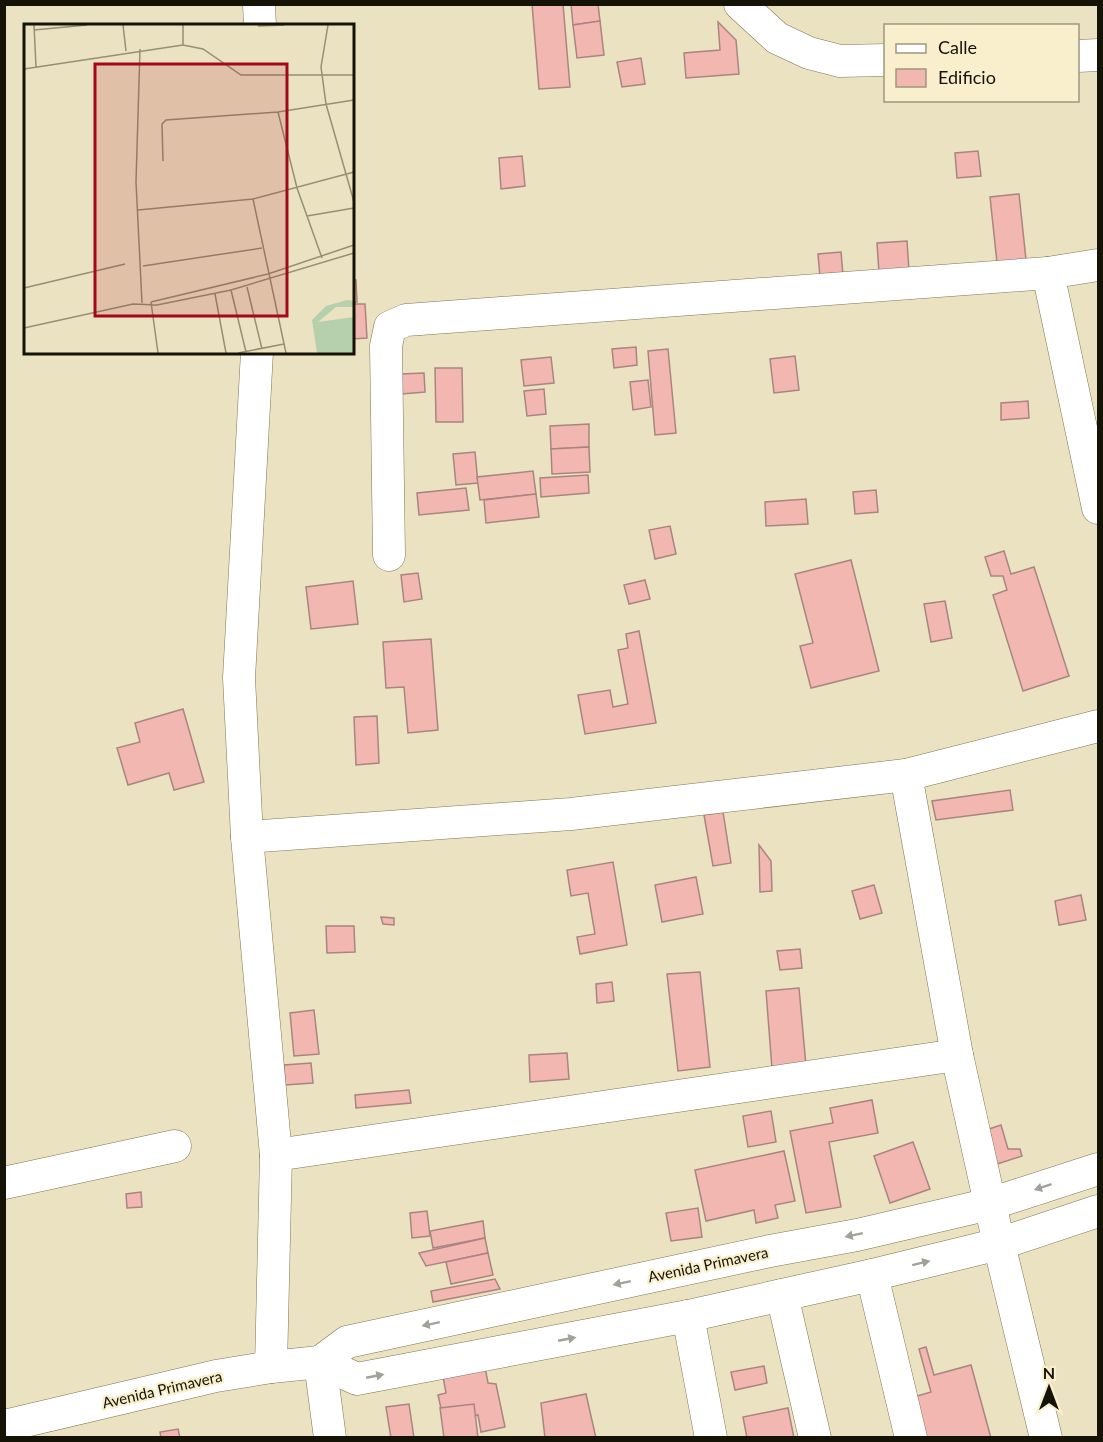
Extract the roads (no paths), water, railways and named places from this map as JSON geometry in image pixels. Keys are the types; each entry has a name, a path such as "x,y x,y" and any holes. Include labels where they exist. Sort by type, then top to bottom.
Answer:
{"street":[{"path":"259,4 260,24"},
{"path":"740,4 777,38 809,53 840,61 884,60"},
{"path":"1079,56 1098,55"},
{"path":"389,555 386,346 390,327 406,320 1048,273 1098,265"},
{"path":"1048,273 1098,508"},
{"path":"257,354 238,678 247,837 276,1155 271,1367"},
{"path":"247,837 571,814 906,775 1098,726"},
{"path":"906,775 957,1055 999,1244 1046,1437"},
{"path":"276,1155 957,1055"},
{"path":"4,1183 175,1146"},
{"name":"Avenida Primavera","path":"4,1426 216,1376 320,1362 347,1342 857,1235 990,1204 1098,1169"},
{"path":"320,1362 357,1379 688,1316 999,1244 1098,1210"},
{"path":"872,1275 911,1437"},
{"path":"782,1295 815,1437"},
{"path":"688,1316 711,1437"},
{"path":"320,1362 330,1437"}]}
